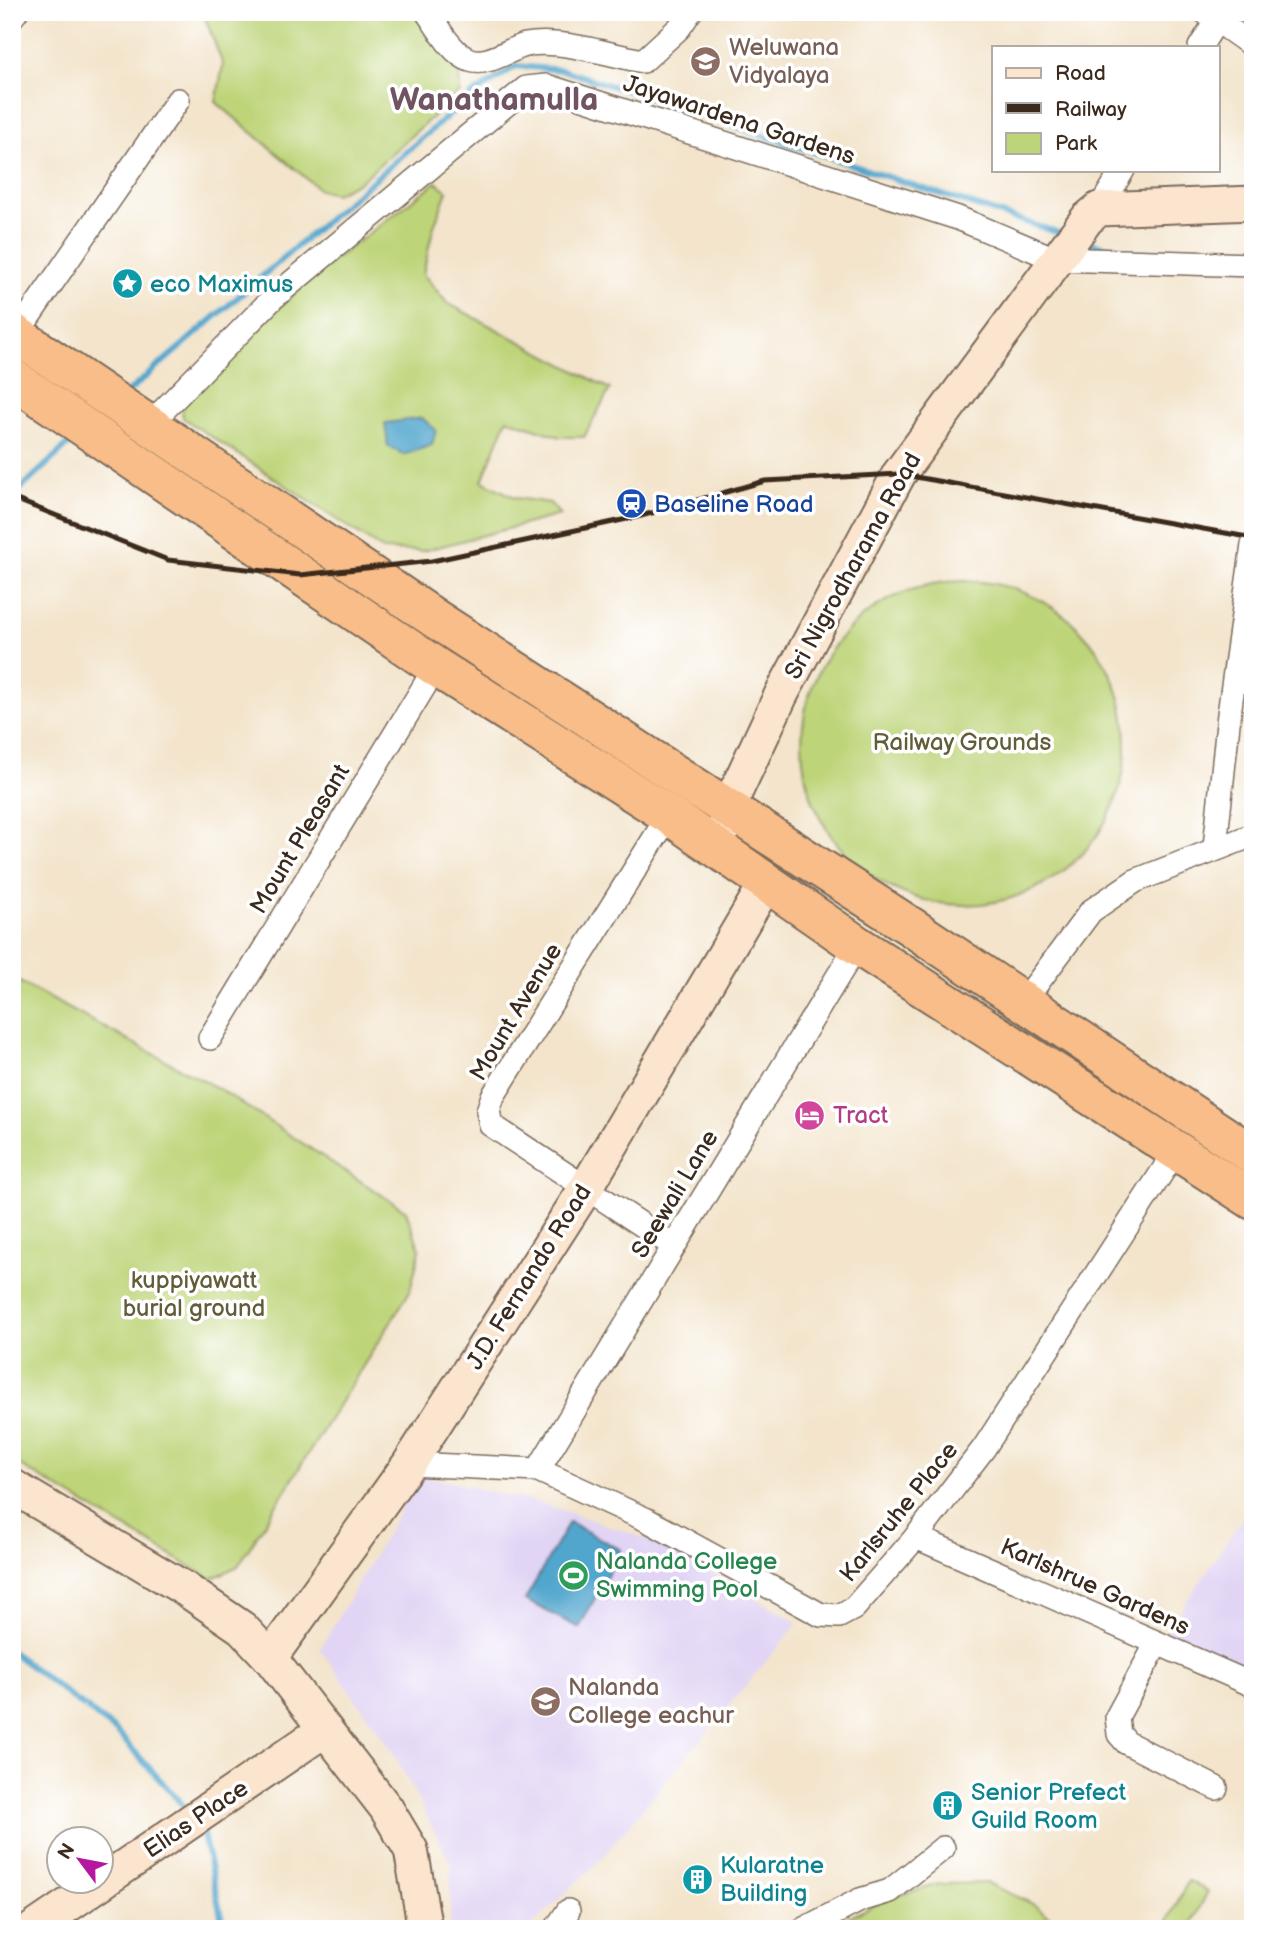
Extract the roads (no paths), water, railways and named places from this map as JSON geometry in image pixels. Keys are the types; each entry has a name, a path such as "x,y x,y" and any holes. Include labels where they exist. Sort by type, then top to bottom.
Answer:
{"highway":[{"path":"14,333 437,621 731,809 1253,1155"},
{"path":"12,378 436,667 669,815 857,945 1253,1200"}],"street":[{"path":"12,17 16,12"},
{"path":"427,12 459,53 471,61 487,60 527,45 561,46 643,61 680,28 690,12"},
{"path":"1200,46 1215,15 1253,46"},
{"name":"Jayawardena Gardens","path":"126,411 273,298 526,88 546,86 945,214 1060,254"},
{"path":"14,333 178,100"},
{"name":"Sri Nigrodharama Road","path":"716,848 781,695 899,474 1122,172"},
{"path":"1093,214 1253,203"},
{"path":"1060,254 1253,265"},
{"path":"1215,847 1229,714 1253,545"},
{"name":"Mount Pleasant","path":"210,1038 436,667"},
{"name":"Mount Avenue","path":"669,815 493,1096 488,1111 491,1125 674,1246"},
{"path":"1024,1001 1091,911 1135,881 1215,847 1253,835"},
{"name":"J.D. Fernando Road","path":"270,1658 409,1464 586,1188 767,882"},
{"name":"Seewali Lane","path":"538,1470 857,945"},
{"name":"Karlsruhe Place","path":"409,1464 538,1470 648,1520 821,1615 839,1616 854,1608 916,1537 984,1448 1177,1149"},
{"path":"12,1486 185,1589 242,1628 270,1658 323,1731 386,1808 411,1850 425,1929"},
{"name":"Karlshrue Gardens","path":"916,1537 1253,1685"},
{"path":"1157,1643 1117,1717 1119,1734 1127,1743 1216,1788"},
{"name":"Elias Place","path":"33,1929 323,1731"},
{"path":"804,1929 860,1900 890,1891 943,1848"}],"water":[{"path":"422,418 436,430 432,445 404,455 388,446 385,423"},
{"name":"Nalanda College Swimming Pool","path":"569,1522 621,1550 579,1628 525,1600"}],"waterway":[{"path":"127,393 472,95 516,66 563,70 1062,234"},
{"path":"1082,241 1122,251"},
{"path":"16,493 76,437"},
{"path":"12,1652 116,1731 189,1812"},
{"path":"201,1825 224,1929"}],"railway":[{"path":"12,498 168,560 300,575 432,561 641,516 765,481 899,474 1253,538"}],"place":[{"name":"Weluwana Vidyalaya","path":"706,61"},
{"name":"eco Maximus","path":"127,284"},
{"name":"Baseline Road","path":"631,504"},
{"name":"Tract","path":"810,1115"},
{"name":"Nalanda College Swimming Pool","path":"573,1575"},
{"name":"Nalanda College eachur","path":"545,1701"},
{"name":"Senior Prefect Guild Room","path":"948,1806"},
{"name":"Kularatne Building","path":"697,1879"}],"district":[{"name":"Wanathamulla","path":"494,100"}],"park label":[{"name":"Railway Grounds","path":"962,742"},
{"name":"kuppiyawatt burial ground","path":"194,1294"}]}
